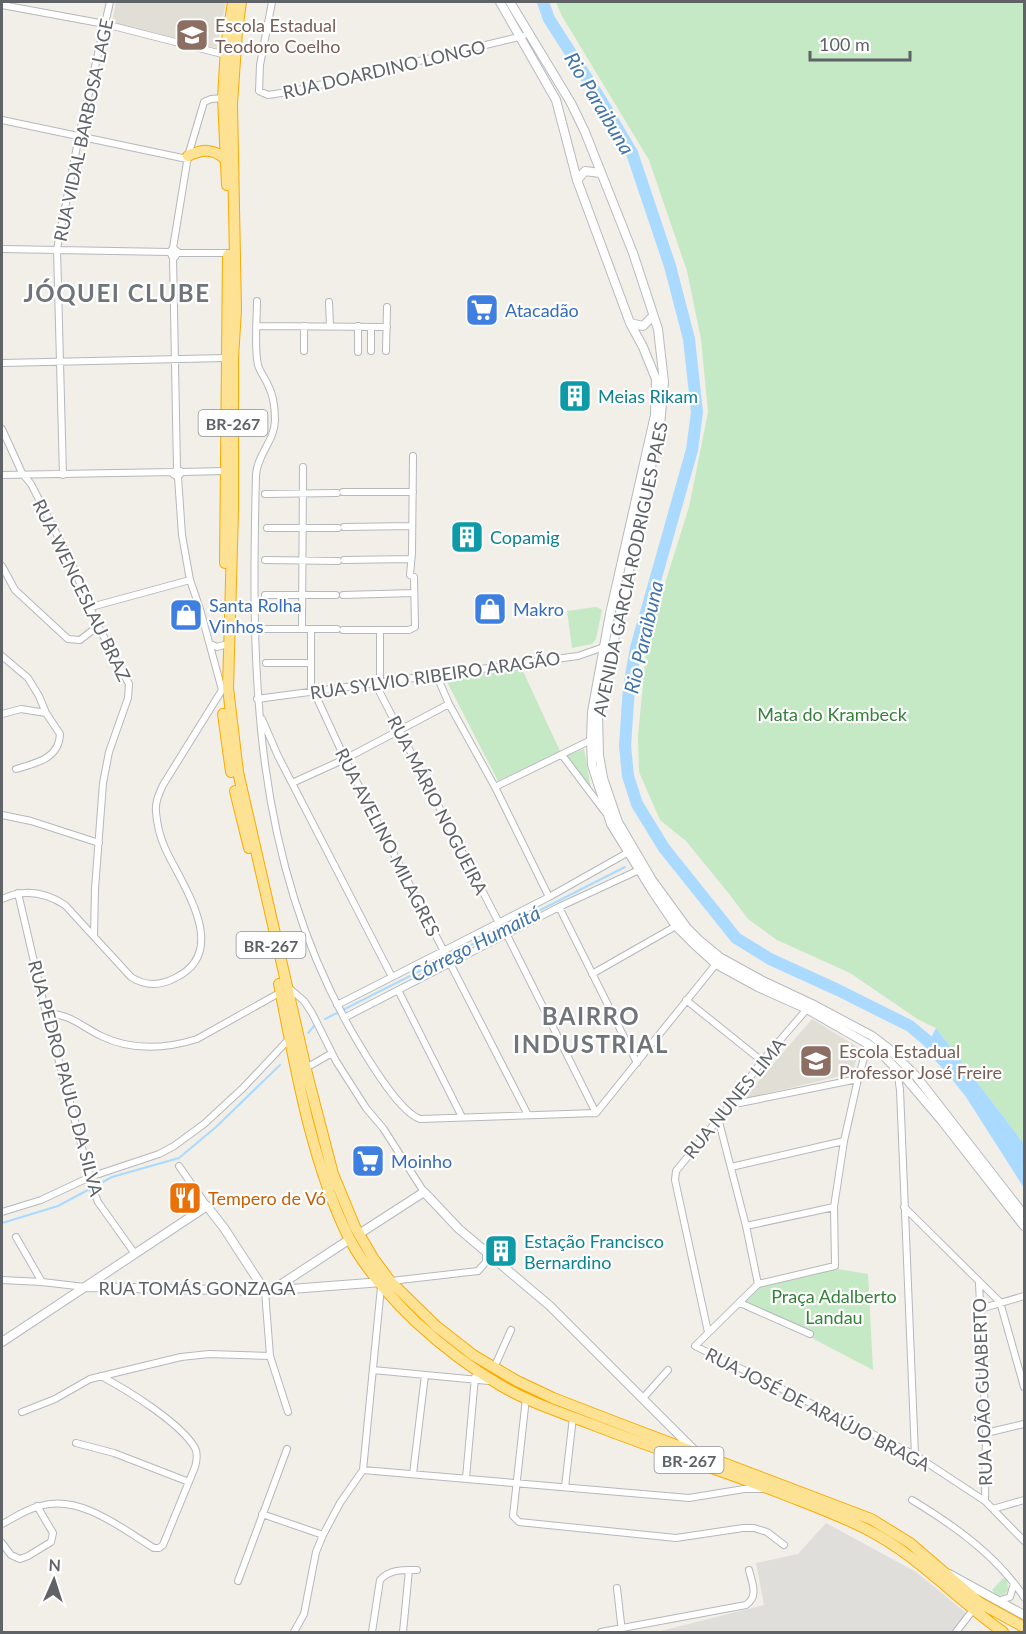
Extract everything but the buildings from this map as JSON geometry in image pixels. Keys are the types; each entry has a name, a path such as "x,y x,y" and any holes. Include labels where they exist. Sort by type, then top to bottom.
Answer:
{"highway":[{"name":"BR-267","path":"233,2 226,55 236,310 233,358 233,511 228,688 238,772 290,1018 306,1068 339,1192 354,1236"},
{"name":"BR-267","path":"241,2 233,90 228,101 226,160 228,253 222,690 225,731 232,773 284,989"},
{"path":"188,158 201,150 211,151 226,160"},
{"name":"BR-267","path":"290,1018 290,1039 325,1179 354,1236 383,1283 425,1330 472,1368 526,1398 748,1486 768,1488 838,1516 892,1543 919,1562 977,1614 1003,1632"},
{"name":"BR-267","path":"383,1283 494,1369 553,1398 871,1519 910,1543 980,1603 1024,1627"}],"main road":[{"name":"AVENIDA GARCIA RODRIGUES PAES","path":"500,2 571,103 585,132 626,236 658,329 664,365 660,425 593,702 592,765 609,819 627,853 676,926 716,964 758,987 810,1006"},
{"name":"AVENIDA GARCIA RODRIGUES PAES","path":"510,2 556,100 577,180 630,323 656,379 655,415 608,647 598,716 600,763 603,777 618,822 652,880 687,928 721,958 810,1006"},
{"path":"577,180 585,171 600,173"},
{"path":"630,323 643,326 653,316"},
{"path":"591,740 594,742 600,763"},
{"path":"627,853 634,856 652,880"},
{"path":"716,964 720,963 741,975 761,980"},
{"path":"810,1006 868,1044 908,1081 1024,1226"},
{"path":"810,1006 881,1042 904,1063 949,1117 1024,1215"},
{"path":"2,1342 207,1206 265,1291 278,1288 302,1270 424,1192 459,1229 550,1306 699,1454"},
{"path":"112,1269 113,1279 121,1288"},
{"path":"302,1270 302,1282 312,1288"},
{"name":"RUA TOMÁS GONZAGA","path":"86,1287 265,1291 383,1283"},
{"path":"944,1572 960,1578 1024,1615"},
{"path":"977,1614 997,1632"}],"street":[{"name":"RUA VIDAL BARBOSA LAGE","path":"63,475 57,249 79,135 110,2"},
{"name":"RUA DOARDINO LONGO","path":"272,2 260,66 259,90 268,95 294,92 524,35"},
{"path":"2,5 105,24 226,55"},
{"path":"2,899 18,893 33,893 54,898 65,905 131,977 143,984 171,980 182,975 193,962 200,947 199,922 194,904 164,846 157,821 156,801 163,785 222,690 190,580 182,535 178,473 174,252 188,158 204,102 211,99 228,101"},
{"path":"2,120 188,158"},
{"path":"2,249 228,253"},
{"path":"257,301 257,363 274,399 275,411 275,428 256,471 257,699 264,758 272,812 285,870 315,956 343,1016 369,1060 406,1112 415,1118 427,1120 596,1113 716,964"},
{"path":"329,302 330,326"},
{"path":"386,351 387,307"},
{"path":"257,326 387,327"},
{"path":"304,326 304,351"},
{"path":"358,326 358,352"},
{"path":"371,327 371,351"},
{"path":"2,363 175,357 226,358"},
{"name":"RUA WENCESLAU BRAZ","path":"2,429 22,473 31,484 71,562 98,626 126,677 129,692 109,753 101,798 94,936"},
{"path":"264,629 381,630 415,627 414,577 410,575 413,456"},
{"path":"302,629 303,467"},
{"path":"2,475 225,471"},
{"path":"265,494 413,492"},
{"path":"267,528 412,526"},
{"path":"265,560 410,559"},
{"path":"2,566 15,590 68,639 80,640 98,626"},
{"path":"91,607 190,580"},
{"path":"265,595 414,593"},
{"path":"310,629 313,694"},
{"path":"378,685 381,630"},
{"path":"210,644 217,647 224,645"},
{"name":"RUA SYLVIO RIBEIRO ARAGÃO","path":"257,699 313,694 436,674 578,656 608,647"},
{"path":"2,656 28,678 60,734 57,749 51,755 39,762 16,769"},
{"path":"266,663 311,663"},
{"path":"436,674 449,704 495,787 549,897"},
{"name":"RUA MÁRIO NOGUEIRA","path":"378,685 398,729 499,923"},
{"name":"RUA AVELINO MILAGRES","path":"313,694 528,1115"},
{"path":"292,783 345,759 449,704"},
{"path":"2,714 21,709 46,713"},
{"path":"260,713 278,756 392,977"},
{"path":"495,787 591,740"},
{"name":"AVENIDA GARCIA RODRIGUES PAES","path":"562,755 609,819"},
{"path":"264,758 278,756"},
{"path":"2,815 31,821 99,843"},
{"path":"338,1006 549,897 627,853"},
{"path":"343,1016 559,907 639,870"},
{"name":"RUA PEDRO PAULO DA SILVA","path":"18,893 46,1013 94,1192 98,1202 135,1254"},
{"path":"559,907 637,1064"},
{"path":"592,974 676,926"},
{"path":"507,935 596,1113"},
{"path":"46,1013 63,1014 102,1036 124,1044 149,1048 197,1039 284,989 304,1001 351,1085 383,1128 424,1192"},
{"path":"398,990 462,1117"},
{"path":"686,1000 762,1061"},
{"name":"RUA NUNES LIMA","path":"708,1332 675,1175 678,1167 729,1106 762,1061 810,1006"},
{"path":"290,1018 301,1010 312,1013"},
{"path":"2,1212 42,1200 159,1154 189,1136 243,1088 290,1039"},
{"path":"708,1332 758,1284 834,1267 837,1263 834,1207 844,1141 868,1044"},
{"path":"306,1068 332,1053"},
{"path":"897,1070 900,1089 903,1207 915,1455"},
{"path":"729,1106 858,1079"},
{"path":"900,1089 908,1081"},
{"path":"718,1118 746,1226 758,1284"},
{"path":"731,1167 844,1141"},
{"path":"179,1166 207,1206"},
{"path":"746,1226 834,1207"},
{"path":"903,1207 1000,1302 1024,1387"},
{"path":"16,1237 42,1282"},
{"name":"RUA TOMÁS GONZAGA","path":"383,1283 478,1271 486,1262 486,1253"},
{"name":"RUA TOMÁS GONZAGA","path":"2,1280 86,1287"},
{"path":"294,1632 304,1614 316,1552 323,1535 340,1503 363,1470 383,1283"},
{"name":"RUA JOÃO GUABERTO","path":"979,1283 986,1433 985,1501"},
{"path":"265,1291 270,1356 288,1412"},
{"path":"980,1309 1024,1296"},
{"path":"740,1303 810,1335"},
{"path":"494,1369 511,1330"},
{"name":"RUA JOSÉ DE ARAÚJO BRAGA","path":"708,1332 695,1346 915,1455 985,1501 1024,1541"},
{"path":"22,1412 55,1399 83,1382 101,1376 196,1354 270,1356"},
{"path":"466,1478 475,1380 472,1368"},
{"path":"373,1370 493,1381"},
{"path":"643,1398 668,1370"},
{"path":"413,1474 425,1375"},
{"path":"2,1524 37,1506 57,1503 71,1504 90,1511 154,1548 163,1545 197,1459 195,1449 190,1441 144,1401 101,1376"},
{"path":"526,1398 513,1516 519,1522 676,1538 754,1528 767,1532 784,1545"},
{"path":"565,1487 573,1417"},
{"path":"986,1433 1024,1424"},
{"path":"75,1443 114,1453 189,1482"},
{"path":"238,1581 287,1449"},
{"path":"363,1470 689,1498 748,1486"},
{"path":"912,1500 946,1520 998,1563 1024,1598"},
{"path":"993,1509 1024,1500"},
{"path":"2,1543 12,1555 20,1559 51,1542 53,1533 37,1506"},
{"path":"262,1514 323,1535"},
{"path":"403,1632 409,1570"},
{"path":"372,1632 381,1580 386,1574 417,1570"},
{"path":"601,1632 746,1605 753,1599 755,1593 749,1570"},
{"path":"998,1601 1010,1597 1014,1582"},
{"path":"617,1588 621,1630"},
{"path":"956,1632 977,1614"}],"shaded area":[{"name":"Escola Estadual Teodoro Coelho","path":"116,2 226,2 217,48 112,22"},
{"name":"Escola Estadual Professor José Freire","path":"812,1019 859,1048 853,1073 743,1099"},
{"path":"826,1523 916,1572 965,1612 964,1620 954,1632 657,1632 764,1605 756,1563 798,1554"}],"green space":[{"name":"Mata do Krambeck","path":"556,2 1024,2 1024,1144 936,1028 919,1020 850,973 777,940 748,919 686,841 660,820 639,772 638,736 646,653 689,507 708,412 701,339 687,271 649,160 562,16"},
{"path":"596,607 602,610 596,639 592,644 572,648 567,611"},
{"path":"521,667 560,751 498,781 445,678"},
{"path":"584,749 591,789 565,756"},
{"name":"Praça Adalberto Landau","path":"838,1269 868,1274 873,1370 810,1337 812,1334 744,1302 759,1285"},
{"path":"1003,1578 1007,1580 1008,1590 1005,1594 998,1596 992,1590"}],"water":[{"path":"936,1028 1024,1144 1024,1188 966,1097 923,1048"}],"waterway":[{"name":"Rio Paraibuna","path":"543,2 549,19 632,153 670,266 689,339 697,412 692,450 636,648 629,687 625,746 628,776 637,804 664,848 736,938 770,959 910,1026 929,1042 937,1053"},
{"name":"Córrego Humaitá","path":"325,1019 625,867"},
{"name":"Córrego Humaitá","path":"308,1033 315,1025"},
{"name":"Córrego Humaitá","path":"2,1223 58,1206 112,1177 179,1158 216,1127 280,1065"}],"place":[{"name":"Escola Estadual Teodoro Coelho","path":"192,35"},
{"name":"Atacadão","path":"482,310"},
{"name":"Meias Rikam","path":"575,396"},
{"name":"Copamig","path":"467,537"},
{"name":"Makro","path":"490,609"},
{"name":"Santa Rolha Vinhos","path":"186,615"},
{"name":"Escola Estadual Professor José Freire","path":"816,1061"},
{"name":"Moinho","path":"368,1161"},
{"name":"Tempero de Vó","path":"185,1198"},
{"name":"Estação Francisco Bernardino","path":"501,1251"}],"district":[{"name":"JÓQUEI CLUBE","path":"117,292"},
{"name":"BAIRRO INDUSTRIAL","path":"591,1029"}]}
